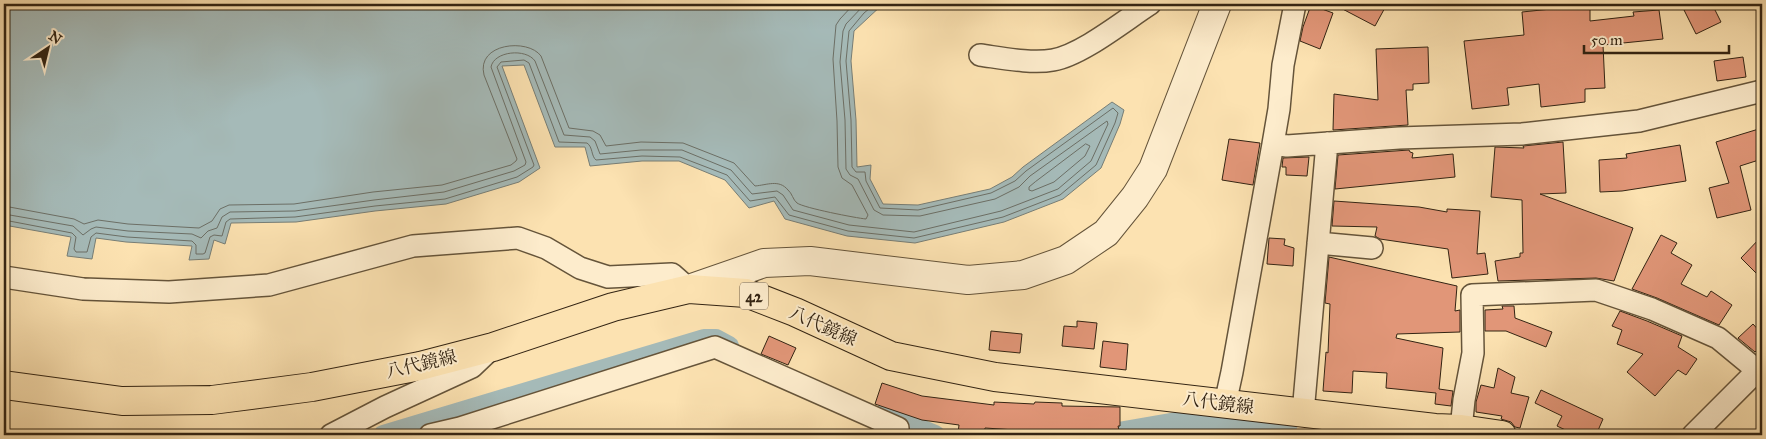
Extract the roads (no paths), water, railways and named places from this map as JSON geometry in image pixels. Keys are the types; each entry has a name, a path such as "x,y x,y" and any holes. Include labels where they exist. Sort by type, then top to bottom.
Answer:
{"main road":[{"name":"八代鏡線","path":"9,389 122,401 212,400 312,387 420,366 493,347 613,307 689,289 746,293 795,312 891,356 995,377 1444,431 1502,435"}],"street":[{"path":"980,55 1015,61 1054,60 1081,50 1150,4"},
{"path":"4,277 83,289 170,292 269,285 413,246 518,238 546,248 580,268 608,277 672,274 689,289 764,263 810,262 968,280 1023,275 1066,260 1106,233 1135,197 1153,169 1217,4"},
{"path":"1225,404 1279,110 1283,65 1295,4"},
{"path":"1272,144 1287,146 1399,138 1522,134 1639,121 1762,91"},
{"path":"1303,413 1327,143"},
{"path":"1318,243 1372,248"},
{"path":"1444,431 1464,400 1473,352 1472,295 1596,290 1652,309 1718,338 1760,369 1693,435"},
{"path":"332,435 385,407 472,367 493,347"},
{"path":"430,435 460,428 715,347 898,428 898,435"}],"water":[{"path":"4,4 883,4 854,31 851,61 856,120 857,167 871,165 870,179 883,204 918,205 990,189 1012,177 1112,102 1124,110 1101,168 1063,199 1004,222 915,243 847,236 785,219 774,201 749,208 725,180 679,161 642,161 590,166 585,147 555,147 524,65 502,66 540,168 519,182 446,204 375,211 296,222 231,223 225,244 214,240 209,259 189,260 192,246 96,238 92,259 67,256 71,237 4,225"}],"waterway":[{"path":"383,435 704,339 716,339 729,346"},
{"path":"884,414 935,435"},
{"path":"1101,435 1176,422 1214,420 1288,424"}]}
